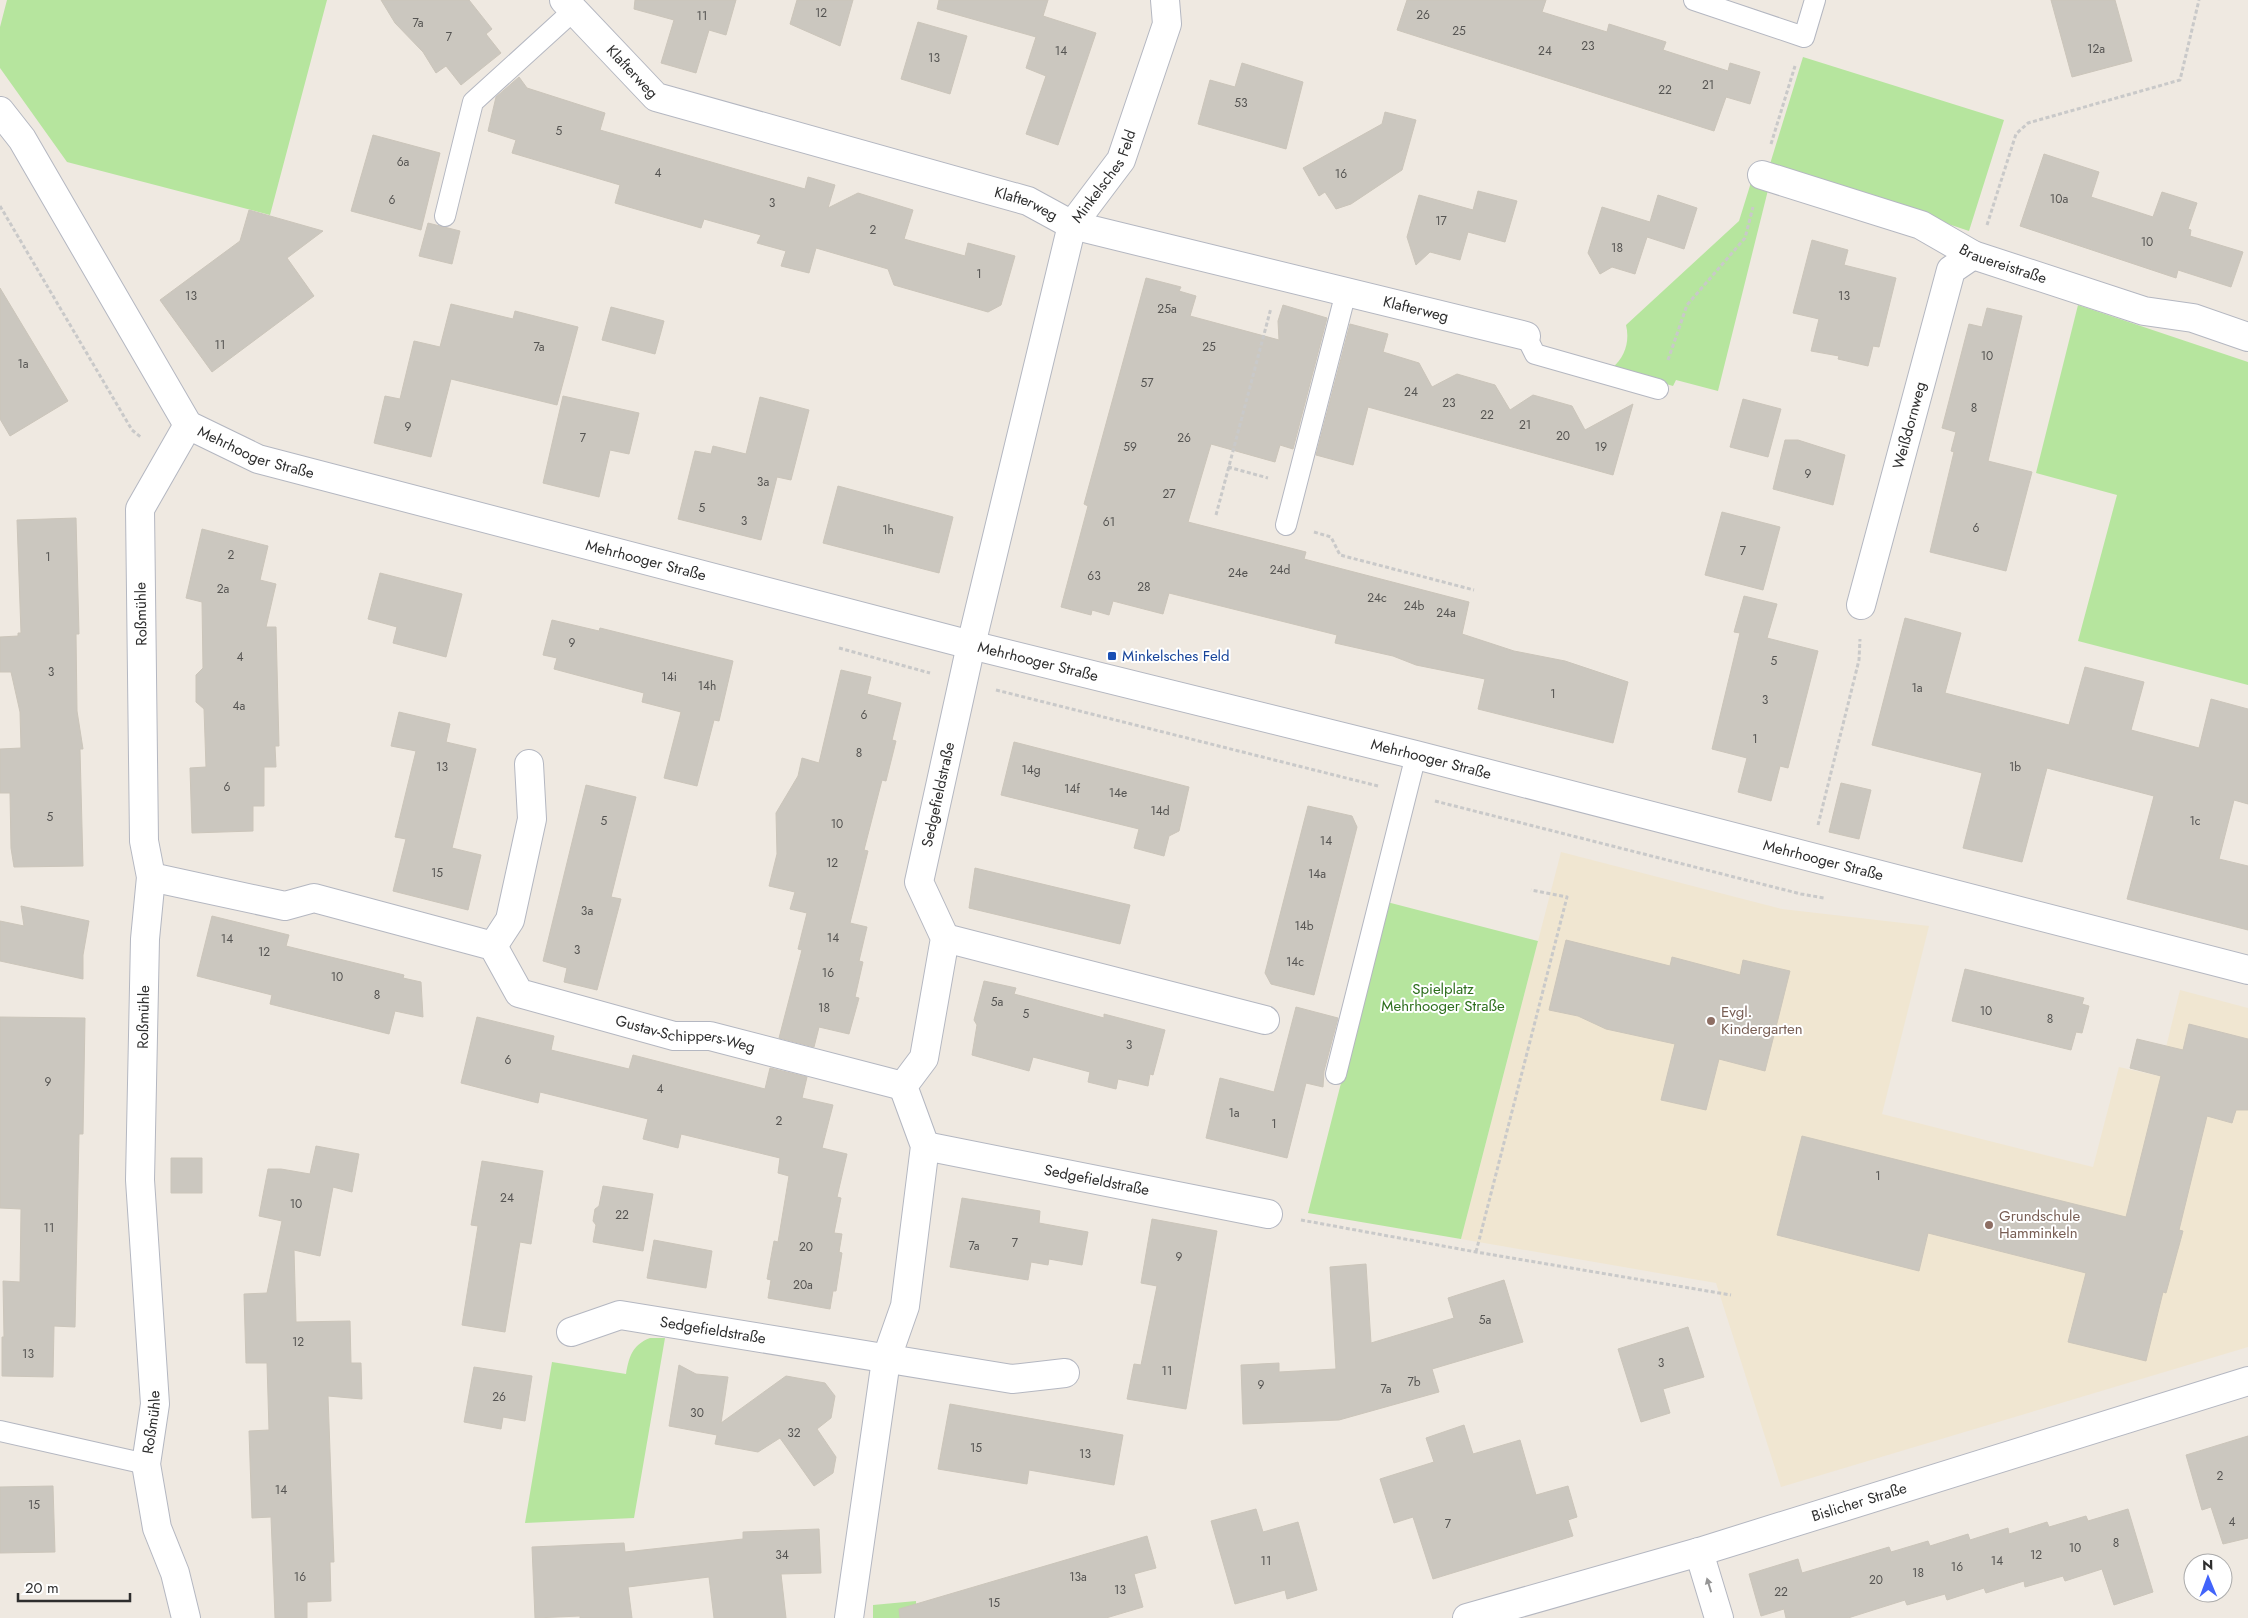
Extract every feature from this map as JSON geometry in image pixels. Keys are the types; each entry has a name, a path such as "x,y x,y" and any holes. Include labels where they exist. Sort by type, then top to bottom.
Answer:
{"street":[{"name":"Minkelsches Feld","path":"971,645 1072,225 1121,160 1166,24 1165,0"},
{"name":"Klafterweg","path":"568,5 656,98 1028,201 1072,225 1526,336"},
{"name":"Mehrhooger Straße","path":"0,111 22,139 188,424 258,458 971,645 1416,755 2248,970"},
{"name":"Brauereistraße","path":"1762,175 1922,225 1973,255 2144,311 2193,318 2248,337"},
{"name":"Weißdornweg","path":"1861,605 1951,270 1973,255"},
{"name":"Roßmühle","path":"186,1618 174,1573 157,1528 146,1464 155,1404 140,1180 145,938 151,877 144,841 140,509 188,424"},
{"name":"Sedgefieldstraße","path":"945,938 919,882 971,645"},
{"path":"151,877 285,906 314,898 493,946 510,920 532,819 530,764"},
{"path":"849,1618 886,1360 905,1306 925,1146 903,1086 924,1058 945,938 1265,1020"},
{"name":"Gustav-Schippers-Weg","path":"493,946 519,993 674,1036 710,1036 903,1086"},
{"name":"Sedgefieldstraße","path":"925,1146 1268,1214"},
{"name":"Sedgefieldstraße","path":"571,1332 620,1315 886,1360 1012,1379 1065,1373"},
{"name":"Bislicher Straße","path":"1467,1618 1699,1552 2248,1381"},
{"path":"1699,1552 1719,1618"}],"lane":[{"path":"1694,0 1804,36 1815,0"},
{"path":"445,216 473,102 568,5"},
{"path":"1286,525 1346,292"},
{"path":"1526,336 1535,354 1658,390"},
{"path":"1336,1074 1416,755"},
{"path":"0,1431 146,1464"}],"path":[{"path":"1973,255 1983,236 2016,134 2028,123 2180,80 2199,0"},
{"path":"1658,390 1687,305 1745,238 1804,36"},
{"path":"0,206 132,430 168,459"},
{"path":"1216,515 1280,276"},
{"path":"1228,467 1296,485"},
{"path":"1286,525 1330,537 1340,555 1474,590"},
{"path":"1801,894 1859,660 1861,605"},
{"path":"1476,1252 1567,897 1531,890"},
{"path":"1268,1214 1476,1252 1731,1294"}],"shaded area":[{"path":"1561,852 1782,909 1929,926 1882,1114 2093,1167 2119,1067 2159,1076 2180,990 2248,1008 2248,1347 1781,1487 1716,1283 1461,1239"}],"green space":[{"path":"7,0 327,0 270,215 67,162 0,68 0,27"},
{"path":"1803,57 2004,120 1969,231 1770,164"},
{"path":"1753,176 1770,182 1718,391 1676,380 1673,386 1612,368 1623,354 1627,343 1626,325 1739,221"},
{"path":"2078,305 2248,362 2248,685 2078,641 2117,495 2036,473"},
{"name":"Spielplatz Mehrhooger Straße","path":"1387,902 1538,941 1461,1239 1308,1213"},
{"path":"650,1338 665,1338 634,1518 525,1523 552,1362 626,1374 632,1352 639,1344"},
{"path":"916,1601 916,1618 873,1618 873,1605"}],"building":[{"path":"381,0 469,0 492,29 486,34 501,53 461,85 446,66 436,73 423,52 395,23"},
{"path":"635,0 736,0 726,35 709,30 696,73 661,63 674,20 634,9"},
{"path":"797,0 853,0 840,46 790,24"},
{"path":"939,0 1048,0 1043,16 1096,33 1058,145 1026,134 1046,76 1026,68 1036,37 937,9"},
{"path":"1407,0 1546,0 1542,12 1607,32 1609,24 1666,42 1663,50 1728,71 1730,63 1760,72 1750,104 1726,97 1714,131 1397,30"},
{"path":"2051,0 2115,0 2132,61 2072,77"},
{"path":"918,22 967,36 950,94 901,79"},
{"path":"1242,63 1303,82 1286,149 1198,124 1210,80 1235,87"},
{"path":"519,77 527,88 605,113 600,130 805,189 808,177 835,185 828,208 858,193 913,210 904,239 965,256 968,243 1015,256 1001,305 988,312 894,285 888,269 816,248 809,273 781,266 786,251 757,243 761,235 704,219 701,228 615,203 620,185 512,153 516,140 488,131 496,97"},
{"path":"1385,112 1416,120 1402,170 1351,204 1336,209 1325,192 1319,196 1303,168 1382,124"},
{"path":"373,135 440,153 421,230 351,211"},
{"path":"2044,154 2099,172 2091,197 2153,217 2162,192 2197,203 2188,229 2191,230 2190,236 2243,252 2231,287 2178,270 2176,278 2020,226"},
{"path":"1478,191 1517,201 1505,242 1468,232 1460,260 1430,252 1416,265 1407,237 1419,195 1473,210"},
{"path":"1658,195 1697,208 1684,249 1647,237 1635,274 1612,267 1600,274 1588,253 1602,207 1650,222"},
{"path":"249,210 323,231 287,258 314,296 212,372 160,300 240,241"},
{"path":"428,223 460,231 452,264 419,256"},
{"path":"1812,240 1848,250 1844,265 1896,278 1879,347 1873,346 1868,366 1838,359 1839,356 1811,351 1819,319 1793,313"},
{"path":"1146,278 1181,287 1179,291 1196,296 1190,316 1279,340 1278,321 1283,305 1327,318 1293,449 1280,445 1275,462 1211,444 1188,522 1306,552 1304,559 1469,602 1462,634 1514,651 1565,661 1628,682 1613,743 1478,709 1485,679 1416,665 1393,656 1335,643 1337,635 1169,593 1163,614 1113,601 1109,615 1092,610 1091,615 1061,607 1088,506 1084,504"},
{"path":"0,288 68,401 10,436 0,419"},
{"path":"451,304 513,319 515,311 578,327 557,405 451,379 431,457 374,443 385,396 400,399 414,341 440,347"},
{"path":"611,307 664,321 655,354 602,340"},
{"path":"1987,308 2022,316 1988,461 2032,472 2006,571 1930,552 1954,452 1951,451 1956,432 1942,428 1969,324 1982,327"},
{"path":"1350,324 1388,334 1383,352 1419,363 1432,387 1457,374 1495,385 1510,410 1533,395 1572,406 1585,430 1633,404 1613,475 1368,407 1353,465 1316,455"},
{"path":"563,396 639,413 629,454 610,450 599,497 543,483"},
{"path":"760,397 809,410 791,480 777,477 761,540 678,519 695,451 711,454 713,446 746,454"},
{"path":"1743,399 1781,409 1768,457 1730,447"},
{"path":"1785,440 1798,440 1845,455 1833,505 1773,489"},
{"path":"838,486 953,517 939,573 823,543"},
{"path":"1722,512 1780,527 1763,590 1705,575"},
{"path":"76,518 79,634 76,634 77,711 83,749 80,749 83,866 14,867 11,848 10,793 0,793 0,749 21,748 20,712 11,672 0,672 0,637 18,636 18,633 21,633 17,520"},
{"path":"202,529 268,546 260,580 276,584 266,627 276,627 279,746 275,746 276,767 264,767 264,806 253,806 253,831 192,833 190,768 206,767 204,709 196,702 196,675 203,668 202,602 186,598"},
{"path":"380,573 462,594 446,657 393,643 397,627 368,619"},
{"path":"1744,596 1777,604 1767,638 1818,651 1788,768 1780,766 1771,801 1738,792 1747,758 1712,749 1740,633 1734,632"},
{"path":"1905,618 1961,633 1945,693 2069,725 2085,667 2144,682 2131,730 2199,748 2211,699 2248,709 2248,804 2234,800 2219,859 2248,866 2248,930 2127,899 2154,796 2047,768 2022,862 1963,848 1982,773 1872,745"},
{"path":"552,620 599,631 600,628 733,661 719,721 714,720 697,786 664,778 681,712 642,702 644,693 554,669 557,658 543,655"},
{"path":"841,670 871,677 867,694 901,703 892,740 896,741 886,781 882,780 864,850 868,851 850,923 867,927 859,961 863,962 855,997 859,998 849,1034 819,1027 814,1047 779,1038 802,950 798,949 807,913 790,909 795,892 769,886 777,854 776,813 798,776 802,758 819,763"},
{"path":"399,712 450,724 446,742 476,749 452,848 481,855 468,910 393,891 406,839 395,837 416,751 391,746"},
{"path":"1014,742 1189,787 1179,831 1169,836 1164,856 1134,848 1139,829 1001,795"},
{"path":"1841,783 1871,790 1859,839 1829,832"},
{"path":"586,785 636,797 611,897 621,899 597,990 564,982 567,968 543,961"},
{"path":"1308,806 1352,816 1357,827 1314,995 1271,984 1265,973"},
{"path":"975,868 1130,905 1120,944 969,908"},
{"path":"21,906 89,921 83,955 83,979 0,961 0,921 24,926"},
{"path":"212,916 289,935 286,946 404,975 403,978 421,982 423,1017 395,1011 389,1034 270,1004 272,995 197,976"},
{"path":"1566,940 1670,966 1672,957 1740,975 1743,960 1790,971 1765,1071 1719,1059 1706,1110 1661,1100 1675,1044 1606,1029 1578,1016 1549,1010"},
{"path":"1965,969 2084,998 2082,1004 2089,1006 2082,1033 2076,1032 2071,1050 1952,1021"},
{"path":"984,981 1016,988 1014,994 1104,1018 1104,1014 1165,1030 1153,1075 1150,1074 1148,1086 1118,1079 1116,1089 1088,1082 1090,1072 1033,1057 1029,1071 972,1055 977,1025 974,1020"},
{"path":"1296,1007 1338,1018 1324,1071 1323,1087 1306,1083 1287,1158 1206,1138 1220,1078 1274,1092"},
{"path":"0,1017 85,1018 83,1134 79,1134 75,1327 54,1326 53,1377 2,1376 2,1337 4,1337 3,1281 20,1282 21,1209 0,1208"},
{"path":"477,1017 554,1036 551,1050 629,1069 633,1055 765,1089 770,1068 807,1077 802,1098 833,1105 822,1148 847,1154 837,1197 841,1198 834,1233 842,1234 839,1252 842,1253 836,1291 833,1291 830,1309 768,1298 771,1280 767,1279 774,1241 778,1242 789,1176 778,1173 780,1158 681,1134 678,1148 643,1139 648,1119 540,1092 538,1103 461,1083"},
{"path":"2189,1024 2248,1039 2248,1110 2236,1110 2232,1123 2207,1116 2179,1230 2183,1231 2166,1293 2163,1292 2146,1361 2068,1342 2086,1273 1928,1233 1919,1271 1777,1235 1802,1136 2126,1217 2161,1076 2130,1068 2137,1039 2183,1050"},
{"path":"316,1146 359,1154 352,1192 333,1187 320,1256 294,1250 296,1322 350,1321 351,1363 361,1363 362,1399 328,1396 334,1562 330,1562 331,1601 307,1602 307,1618 275,1618 271,1517 252,1518 249,1431 269,1430 267,1363 246,1363 244,1294 267,1293 282,1221 259,1216 268,1169 281,1169 310,1174"},
{"path":"171,1158 202,1158 202,1193 171,1193"},
{"path":"482,1161 543,1171 531,1244 520,1242 505,1332 462,1325 478,1226 471,1225"},
{"path":"603,1186 653,1194 643,1251 593,1242 596,1225 593,1221 595,1209 599,1206"},
{"path":"962,1198 1040,1211 1039,1223 1088,1232 1082,1265 1049,1259 1048,1265 1031,1262 1028,1280 950,1267"},
{"path":"1152,1219 1217,1231 1186,1409 1127,1399 1134,1364 1141,1365 1157,1286 1141,1283"},
{"path":"654,1240 712,1251 706,1288 647,1278"},
{"path":"1366,1264 1371,1343 1454,1318 1448,1298 1504,1280 1523,1342 1432,1369 1439,1392 1339,1420 1243,1424 1241,1365 1279,1363 1279,1372 1336,1369 1330,1267"},
{"path":"1688,1327 1704,1377 1663,1389 1670,1413 1641,1422 1618,1349"},
{"path":"679,1365 696,1374 728,1377 721,1423 786,1376 825,1383 835,1396 831,1418 817,1429 836,1457 833,1473 814,1486 780,1438 758,1452 715,1444 717,1435 669,1426"},
{"path":"474,1367 532,1376 525,1421 503,1417 501,1429 464,1422"},
{"path":"950,1404 1123,1435 1114,1485 1029,1470 1027,1484 938,1469"},
{"path":"1464,1425 1473,1454 1520,1440 1536,1495 1568,1486 1577,1517 1568,1520 1573,1536 1433,1579 1413,1517 1394,1523 1380,1479 1434,1462 1426,1438"},
{"path":"2248,1436 2248,1538 2223,1544 2211,1507 2202,1510 2186,1455"},
{"path":"53,1486 55,1552 0,1553 0,1487"},
{"path":"1256,1509 1263,1532 1298,1522 1317,1590 1287,1599 1285,1590 1235,1604 1211,1521"},
{"path":"2128,1509 2153,1592 2114,1605 2102,1569 2065,1581 2063,1576 2025,1587 2024,1581 1986,1593 1984,1588 1947,1600 1945,1594 1907,1605 1905,1600 1848,1618 1786,1618 1784,1609 1761,1616 1749,1574 1798,1559 1802,1573 1889,1547 1891,1552 1928,1541 1930,1546 1968,1534 1970,1540 2008,1528 2009,1534 2047,1522 2049,1527 2086,1516 2088,1521"},
{"path":"819,1529 821,1573 781,1574 786,1618 714,1618 709,1577 628,1587 632,1618 580,1618 580,1616 535,1618 532,1547 624,1543 625,1552 743,1539 743,1532"},
{"path":"1147,1536 1156,1568 1134,1574 1143,1607 1106,1618 900,1618 899,1609"}],"place":[{"name":"Minkelsches Feld","path":"1112,656"},
{"name":"Evgl. Kindergarten","path":"1711,1021"},
{"name":"Grundschule Hamminkeln","path":"1989,1225"}]}
